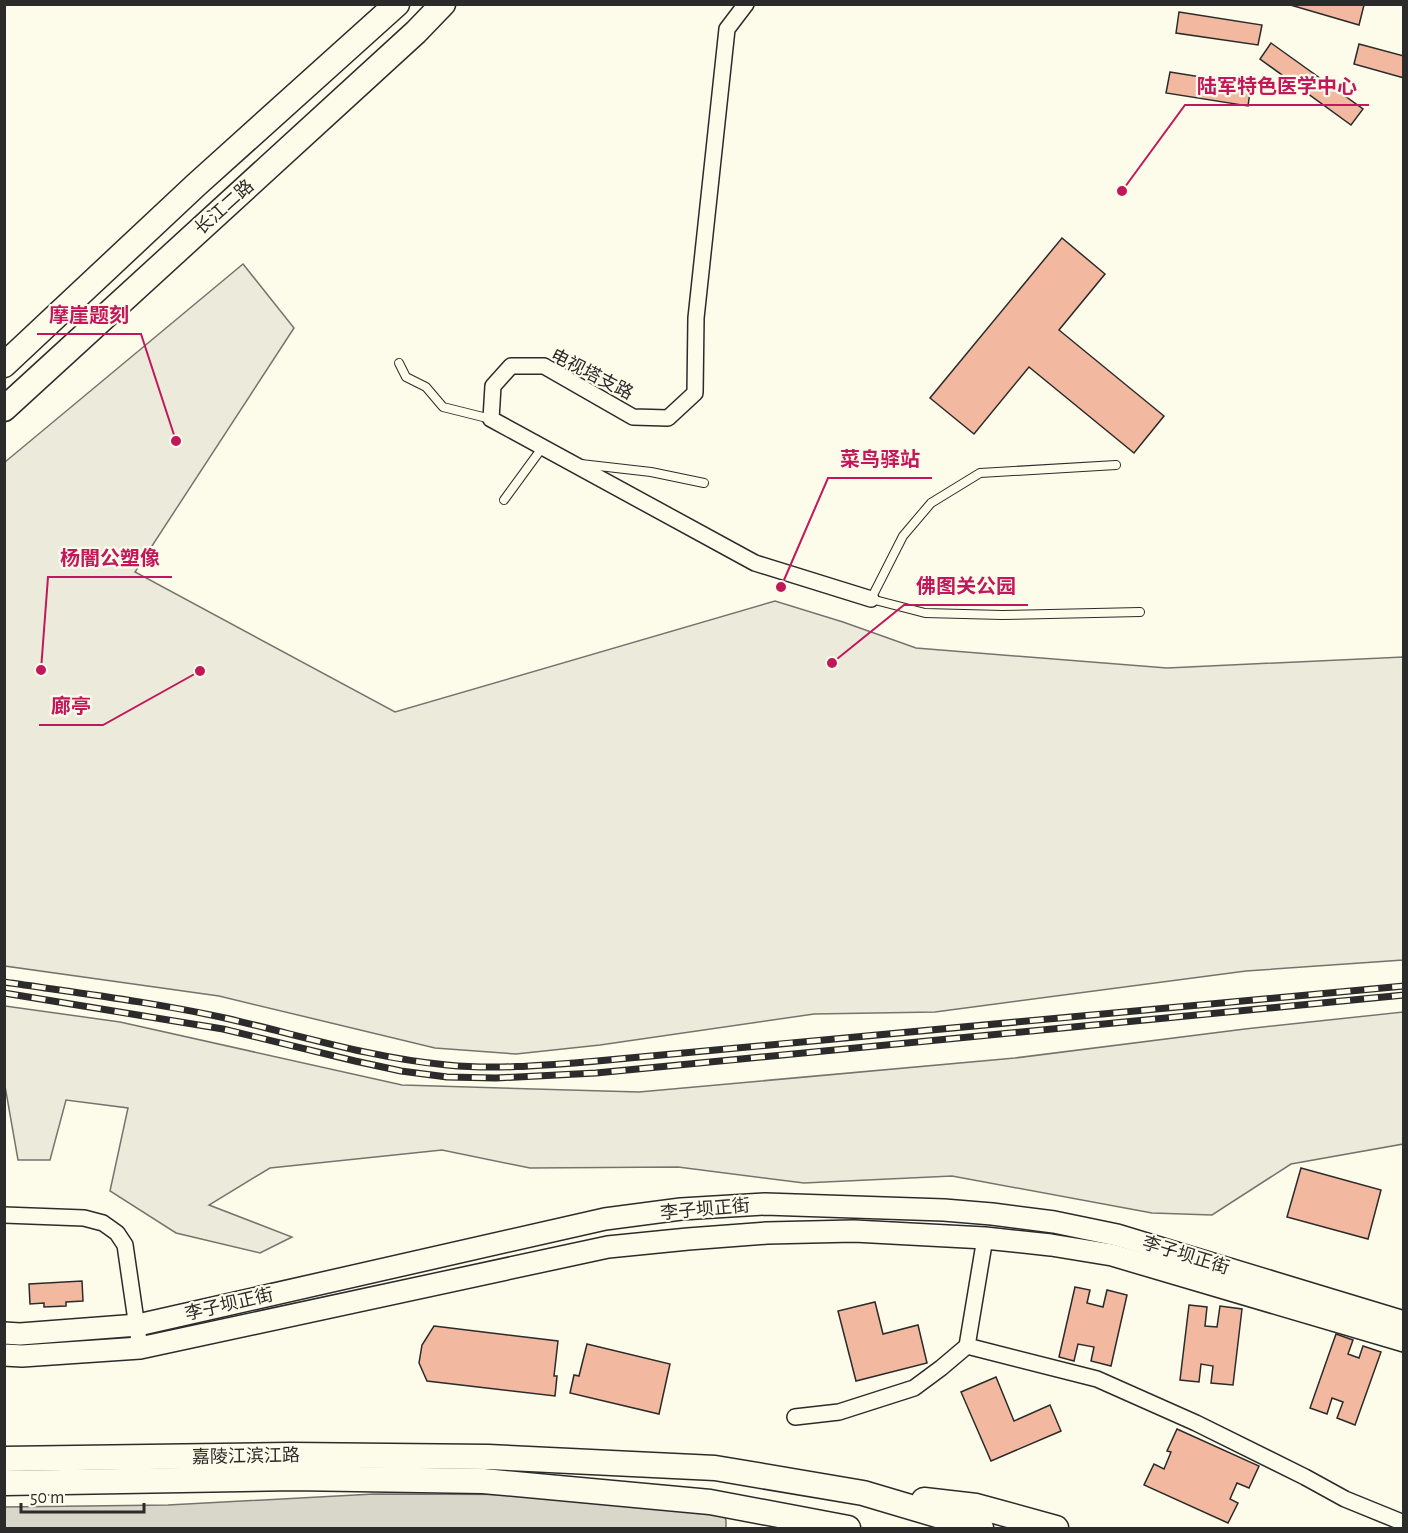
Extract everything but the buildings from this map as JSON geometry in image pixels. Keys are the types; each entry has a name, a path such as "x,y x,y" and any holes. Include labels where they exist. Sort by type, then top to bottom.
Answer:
{"main road":[{"name":"长江二路","path":"4,365 196,185 397,4"},
{"name":"长江二路","path":"4,409 443,4"},
{"name":"李子坝正街","path":"12,1333 138,1325 604,1219 681,1209 765,1204 944,1210 1054,1222 1117,1234 1404,1322"},
{"name":"李子坝正街","path":"13,1355 140,1348 608,1247 767,1233 854,1231 985,1238 1051,1245 1112,1255 1404,1341"},
{"name":"嘉陵江滨江路","path":"4,1459 291,1455 488,1457 715,1468 863,1492"},
{"name":"嘉陵江滨江路","path":"4,1483 293,1478 483,1481 710,1502 848,1528"},
{"path":"863,1492 981,1528"},
{"path":"863,1492 976,1506 1056,1528"}],"street":[{"name":"电视塔支路","path":"491,419 493,386 511,366 544,366 633,417 668,418 695,393 696,318 727,29 746,4"},
{"path":"491,419 755,563 871,599"},
{"path":"4,1215 84,1218 103,1222 117,1233 125,1245 140,1348"},
{"path":"795,1417 839,1412 914,1388 967,1346 985,1238"},
{"path":"967,1346 1097,1379 1196,1423 1305,1476 1345,1499 1404,1523"}],"lane":[{"path":"399,363 406,377 426,387 443,407 491,419"},
{"path":"504,500 542,448"},
{"path":"570,462 651,472 704,483"},
{"path":"1116,465 980,473 931,503 903,536 871,599 925,614 1140,612"}],"shaded area":[{"path":"243,264 294,328 135,572 395,712 775,601 916,648 1167,668 1403,657 1403,960 1246,971 935,1012 814,1014 600,1045 516,1054 435,1048 219,996 5,966 5,462"},
{"path":"5,1006 120,1022 402,1085 639,1092 1015,1058 1403,1012 1403,1144 1291,1164 1212,1215 1152,1213 952,1176 804,1183 678,1167 530,1168 442,1150 270,1168 209,1205 292,1237 260,1253 176,1233 110,1191 128,1108 66,1100 50,1160 18,1160 5,1086"},
{"path":"374,1494 714,1495 726,1520 726,1528 5,1528 4,1507 168,1505"}],"railway":[{"path":"4,982 198,1012 335,1045 419,1062 485,1067 597,1061 1404,986"},
{"path":"4,993 223,1029 401,1071 447,1077 496,1078 596,1073 1404,995"}],"place":[{"name":"陆军特色医学中心","path":"1122,191"},
{"name":"摩崖题刻","path":"176,441"},
{"name":"菜鸟驿站","path":"781,587"},
{"name":"佛图关公园","path":"832,663"},
{"name":"杨闇公塑像","path":"41,670"},
{"name":"廊亭","path":"200,671"}]}
